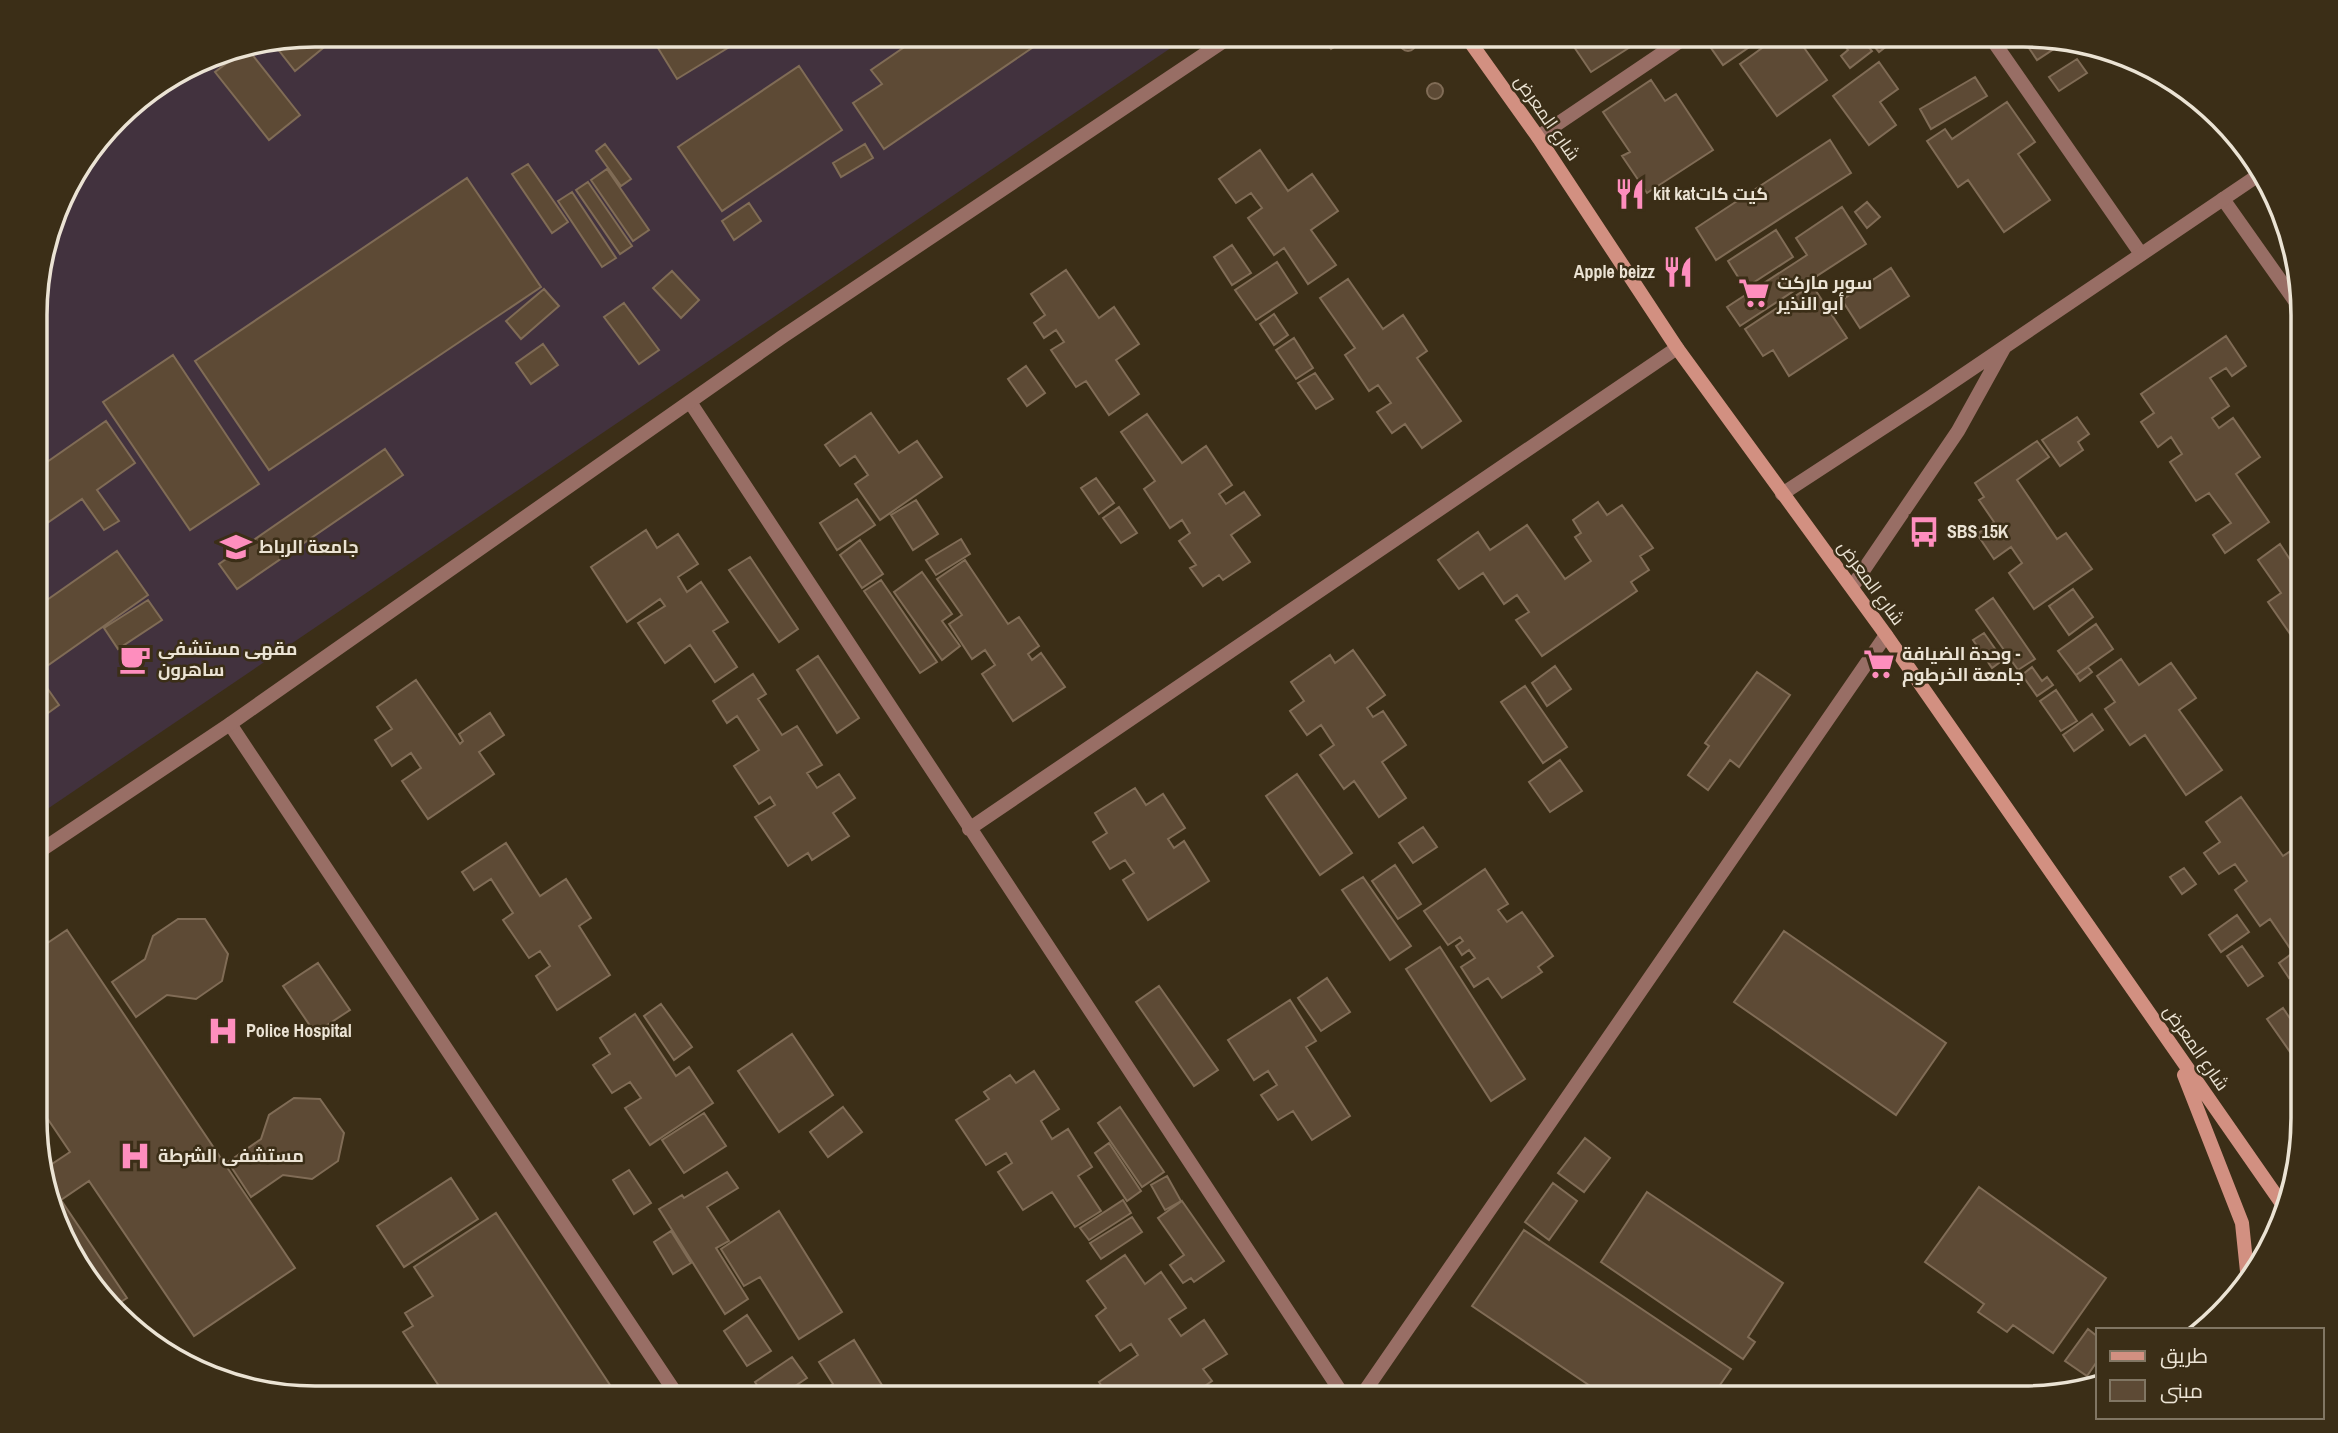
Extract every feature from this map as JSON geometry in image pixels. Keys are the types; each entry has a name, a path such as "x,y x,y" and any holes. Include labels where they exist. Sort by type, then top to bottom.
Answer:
{"main road":[{"name":"شارع المعرض","path":"1474,47 1538,137 1677,348 1886,635 2278,1199"},
{"path":"2176,1055 2242,1223 2246,1266"}],"street":[{"path":"47,846 230,724 794,329 1215,47"},
{"path":"1538,137 1671,47"},
{"path":"1997,47 2141,254"},
{"path":"1783,494 2253,178"},
{"path":"2223,199 2290,293"},
{"path":"1852,587 1958,431 2007,344"},
{"path":"969,829 1677,348"},
{"path":"690,402 1337,1386"},
{"path":"1368,1386 1886,635"},
{"path":"230,724 671,1386"}],"shaded area":[{"name":"جامعة الرباط","path":"315,47 1172,47 47,809 47,315 52,263 61,229 92,166 138,114 166,92 229,61 263,52"}],"building":[{"path":"324,47 295,71 279,50"},
{"path":"657,47 729,47 677,79"},
{"path":"905,47 1033,47 884,149 853,103 882,84 871,70"},
{"path":"1401,47 1415,47 1411,51"},
{"path":"1574,47 1630,47 1591,72"},
{"path":"1710,47 1749,47 1723,65"},
{"path":"1763,47 1804,47 1827,80 1777,116 1740,64"},
{"path":"1846,47 1868,47 1872,51 1850,68 1841,56 1848,50"},
{"path":"2028,47 2053,49 2037,60"},
{"path":"252,55 300,115 269,140 215,72 230,61"},
{"path":"2077,59 2087,73 2059,91 2049,77"},
{"path":"1879,62 1898,89 1880,102 1896,125 1869,145 1833,96"},
{"path":"799,66 842,130 722,211 678,147"},
{"path":"1975,77 1987,96 1931,129 1920,109"},
{"path":"1651,80 1665,101 1676,94 1713,150 1647,193 1622,156 1630,152 1603,112"},
{"path":"1435,83 1441,85 1441,97 1435,99 1429,97 1427,91 1429,85"},
{"path":"2007,102 2035,142 2018,154 2050,200 2004,232 1968,180 1958,187 1927,141 1945,129 1952,139"},
{"path":"1830,140 1851,173 1716,260 1696,228"},
{"path":"605,144 631,179 621,186 596,151"},
{"path":"865,144 873,158 841,177 833,163"},
{"path":"1260,150 1288,191 1312,174 1338,211 1311,230 1336,265 1308,284 1284,248 1274,255 1248,218 1262,208 1251,193 1236,203 1219,179"},
{"path":"528,164 568,222 552,233 512,174"},
{"path":"607,169 649,230 633,241 591,180"},
{"path":"467,178 541,287 269,470 195,361"},
{"path":"588,182 632,246 620,254 576,190"},
{"path":"572,192 616,258 602,267 558,201"},
{"path":"1867,202 1880,217 1867,228 1855,212"},
{"path":"749,203 761,221 734,240 722,221"},
{"path":"1842,207 1866,244 1740,326 1727,307 1807,255 1796,238"},
{"path":"1776,230 1793,257 1745,288 1728,261"},
{"path":"1232,245 1251,273 1232,285 1214,257"},
{"path":"1277,262 1297,293 1256,320 1235,290"},
{"path":"1891,268 1909,296 1860,328 1842,300"},
{"path":"1066,270 1099,318 1114,307 1139,344 1116,360 1139,394 1109,415 1086,381 1076,387 1051,350 1064,342 1056,330 1044,338 1034,323 1045,315 1031,294"},
{"path":"672,271 699,300 681,318 653,288"},
{"path":"1348,279 1383,329 1403,315 1427,351 1417,358 1461,421 1422,448 1405,424 1392,433 1377,412 1391,403 1378,385 1369,391 1345,355 1355,348 1320,298"},
{"path":"1853,281 1858,289 1842,300 1836,292"},
{"path":"1812,285 1847,338 1789,376 1773,350 1763,356 1745,329"},
{"path":"544,289 559,306 521,339 506,321"},
{"path":"624,303 659,350 639,364 604,317"},
{"path":"1274,314 1288,335 1274,345 1260,324"},
{"path":"2226,336 2246,366 2232,376 2226,368 2210,378 2229,406 2212,418 2219,428 2233,418 2260,457 2236,474 2269,522 2225,553 2213,535 2231,523 2209,493 2196,501 2170,462 2182,454 2171,437 2158,447 2141,422 2154,413 2141,394"},
{"path":"1294,338 1313,368 1296,379 1276,350"},
{"path":"543,344 558,365 531,384 516,363"},
{"path":"173,355 259,484 190,530 103,402"},
{"path":"1026,366 1045,393 1027,406 1008,379"},
{"path":"1315,373 1333,399 1316,409 1298,383"},
{"path":"871,413 899,453 917,441 942,477 880,520 855,484 868,475 855,456 840,466 825,445"},
{"path":"1147,414 1182,463 1206,446 1232,485 1219,494 1226,504 1244,492 1260,515 1231,535 1250,562 1223,580 1219,575 1203,586 1190,568 1196,565 1179,541 1190,533 1182,520 1170,528 1144,489 1155,481 1121,432"},
{"path":"2077,417 2089,434 2078,442 2083,450 2060,466 2042,440"},
{"path":"106,421 135,463 97,490 119,521 104,530 82,499 47,523 47,462"},
{"path":"2037,441 2049,457 2017,480 2057,539 2066,533 2092,569 2034,609 2009,573 2022,563 2011,547 1994,559 1977,534 1994,522 1979,500 1984,497 1975,483"},
{"path":"385,449 403,475 237,589 219,564"},
{"path":"1096,478 1114,503 1099,514 1081,488"},
{"path":"857,499 875,525 837,550 820,523"},
{"path":"916,500 938,534 913,550 891,515"},
{"path":"1598,502 1607,515 1622,505 1653,548 1640,556 1649,570 1631,582 1637,591 1542,656 1516,620 1529,612 1517,595 1504,604 1483,573 1459,589 1438,560 1478,532 1490,550 1527,525 1565,579 1591,561 1575,537 1581,533 1573,520"},
{"path":"1119,507 1137,533 1121,543 1103,518"},
{"path":"646,530 657,548 678,534 698,564 678,577 687,592 701,582 728,622 713,631 737,667 715,682 690,645 665,663 638,623 665,606 660,599 627,622 591,567"},
{"path":"961,539 970,554 936,575 926,560"},
{"path":"860,540 883,574 862,588 840,555"},
{"path":"2280,544 2291,561 2291,635 2268,602 2281,593 2258,560"},
{"path":"117,551 148,595 47,666 47,600"},
{"path":"750,557 798,629 779,642 729,570"},
{"path":"965,560 1008,624 1019,617 1039,646 1028,654 1032,660 1041,653 1065,687 1013,721 982,674 995,665 985,650 972,659 949,624 962,615 937,579"},
{"path":"922,572 952,614 942,621 960,646 942,660 894,592"},
{"path":"881,580 937,662 920,673 864,591"},
{"path":"2073,589 2093,617 2069,635 2049,606"},
{"path":"1993,598 2035,659 2018,670 1976,610"},
{"path":"148,600 162,620 118,649 104,628"},
{"path":"2096,624 2113,649 2076,675 2058,651"},
{"path":"1984,633 2003,660 1992,668 1973,640"},
{"path":"1353,650 1385,695 1367,708 1373,717 1383,711 1406,745 1382,762 1406,798 1379,817 1354,781 1344,789 1320,755 1334,745 1321,725 1307,735 1290,711 1304,701 1291,682 1330,655 1335,663"},
{"path":"818,656 859,718 837,733 797,670"},
{"path":"2121,659 2139,685 2171,663 2196,698 2179,710 2222,770 2186,795 2145,735 2130,745 2105,709 2115,702 2097,676"},
{"path":"1555,666 1571,689 1547,706 1532,683"},
{"path":"2032,667 2042,681 2047,677 2053,685 2037,696 2022,675"},
{"path":"2088,667 2092,672 2080,681 2076,675"},
{"path":"1757,672 1790,695 1739,767 1730,760 1708,790 1688,775 1709,746 1705,743"},
{"path":"753,674 766,694 758,699 782,735 797,726 822,765 807,773 817,788 839,774 855,798 833,813 849,836 812,860 808,853 788,866 755,817 775,805 770,797 759,804 734,766 759,750 737,716 727,723 713,701"},
{"path":"416,680 460,744 463,741 459,734 490,713 504,735 479,752 494,774 428,819 402,781 421,768 411,753 392,766 375,740 392,729 377,707"},
{"path":"1525,686 1567,747 1543,763 1501,702"},
{"path":"47,688 59,705 47,714"},
{"path":"2056,690 2077,721 2061,731 2040,701"},
{"path":"2092,714 2103,730 2074,751 2063,735"},
{"path":"1560,760 1582,791 1550,812 1529,782"},
{"path":"1297,774 1352,853 1320,875 1266,796"},
{"path":"1135,788 1146,805 1163,794 1185,828 1168,839 1174,848 1184,841 1209,881 1148,920 1123,880 1134,873 1125,860 1110,869 1093,842 1107,833 1095,813"},
{"path":"2241,797 2283,856 2291,851 2291,950 2270,919 2260,926 2235,890 2247,881 2235,864 2219,874 2204,853 2220,842 2206,822"},
{"path":"1423,827 1437,847 1413,863 1399,843"},
{"path":"506,843 540,896 566,879 591,918 579,926 610,975 557,1010 536,976 550,966 540,951 529,958 503,920 513,913 491,879 474,890 462,872"},
{"path":"1395,865 1421,904 1398,919 1372,881"},
{"path":"2184,868 2196,884 2182,894 2170,877"},
{"path":"1485,869 1508,904 1498,910 1507,922 1522,912 1553,956 1538,967 1542,972 1502,998 1488,978 1474,987 1461,967 1475,958 1469,950 1462,955 1456,946 1463,941 1460,937 1448,945 1424,911"},
{"path":"1363,877 1411,946 1390,960 1342,890"},
{"path":"2237,915 2249,932 2221,952 2209,935"},
{"path":"178,919 205,919 228,954 222,981 196,999 167,995 136,1017 112,982 145,959 153,936"},
{"path":"67,930 295,1268 194,1336 89,1181 61,1200 127,1298 121,1302 92,1267 61,1204 51,1164 70,1152 47,1118 47,943"},
{"path":"1784,931 1946,1043 1896,1115 1734,1002"},
{"path":"2242,946 2263,976 2248,986 2227,956"},
{"path":"1440,947 1525,1079 1491,1101 1406,969"},
{"path":"2290,955 2291,976 2289,978 2279,963"},
{"path":"318,963 350,1010 315,1033 283,986"},
{"path":"1327,978 1350,1012 1321,1031 1298,998"},
{"path":"1159,986 1218,1070 1194,1086 1136,1002"},
{"path":"1290,1000 1316,1041 1306,1047 1350,1116 1312,1140 1293,1111 1278,1120 1261,1095 1277,1085 1268,1071 1254,1080 1228,1040"},
{"path":"661,1004 692,1047 674,1060 644,1016"},
{"path":"2283,1008 2291,1020 2291,1053 2267,1019"},
{"path":"635,1014 676,1076 689,1067 713,1103 650,1145 625,1108 641,1098 630,1082 612,1093 593,1065 610,1054 600,1038"},
{"path":"792,1034 833,1095 779,1132 738,1071"},
{"path":"1034,1071 1059,1109 1041,1121 1052,1139 1068,1129 1092,1167 1078,1176 1101,1211 1075,1227 1052,1192 1023,1210 998,1172 1012,1163 1006,1153 986,1165 956,1120 989,1099 984,1092 1010,1075 1016,1083"},
{"path":"294,1098 320,1099 344,1133 338,1161 312,1179 283,1175 251,1197 228,1162 261,1139 269,1115"},
{"path":"843,1107 862,1132 828,1157 810,1132"},
{"path":"1120,1107 1164,1172 1142,1187 1098,1123"},
{"path":"704,1113 726,1146 684,1173 662,1140"},
{"path":"1585,1138 1610,1158 1584,1192 1558,1173"},
{"path":"1109,1143 1141,1191 1127,1201 1095,1153"},
{"path":"629,1170 651,1203 634,1214 613,1180"},
{"path":"727,1172 738,1188 707,1207 729,1241 716,1248 748,1299 725,1314 659,1209 682,1195 684,1198"},
{"path":"1167,1176 1181,1201 1165,1210 1151,1185"},
{"path":"451,1178 478,1219 404,1267 377,1226"},
{"path":"1553,1183 1577,1201 1549,1240 1525,1222"},
{"path":"1979,1187 2106,1278 2053,1353 2013,1325 2007,1332 1978,1312 1984,1304 1925,1262"},
{"path":"1647,1192 1783,1283 1748,1337 1755,1342 1743,1359 1601,1262"},
{"path":"1123,1200 1131,1213 1089,1240 1080,1228"},
{"path":"1182,1201 1224,1261 1194,1282 1191,1278 1183,1283 1170,1265 1184,1255 1158,1218"},
{"path":"779,1211 842,1312 799,1339 760,1277 744,1286 721,1249"},
{"path":"496,1213 610,1385 439,1386 403,1332 413,1326 405,1313 433,1296 414,1267"},
{"path":"1132,1217 1142,1232 1101,1259 1090,1243"},
{"path":"1524,1230 1731,1369 1719,1386 1590,1386 1472,1306"},
{"path":"671,1231 691,1263 673,1274 654,1242"},
{"path":"1125,1255 1145,1284 1161,1272 1186,1308 1169,1319 1181,1336 1204,1320 1227,1354 1203,1369 1212,1381 1205,1386 1102,1386 1099,1382 1138,1355 1131,1344 1120,1351 1096,1316 1106,1308 1087,1281"},
{"path":"747,1315 771,1351 747,1366 724,1331"},
{"path":"2088,1329 2096,1335 2096,1363 2087,1376 2065,1361"},
{"path":"854,1340 883,1386 830,1386 833,1384 819,1362"},
{"path":"792,1357 807,1378 795,1386 758,1386 755,1382"}],"place":[{"name":"kit katكيت كات","path":"1630,194"},
{"name":"Apple beizz","path":"1678,272"},
{"name":"سوبر ماركت أبو النذير","path":"1754,293"},
{"name":"SBS 15K","path":"1924,532"},
{"name":"جامعة الرباط","path":"236,547"},
{"name":"مقهى مستشفى ساهرون","path":"135,659"},
{"name":"وحدة الضيافة - جامعة الخرطوم","path":"1879,664"},
{"name":"Police Hospital","path":"223,1031"},
{"name":"مستشفى الشرطة","path":"135,1156"}]}
